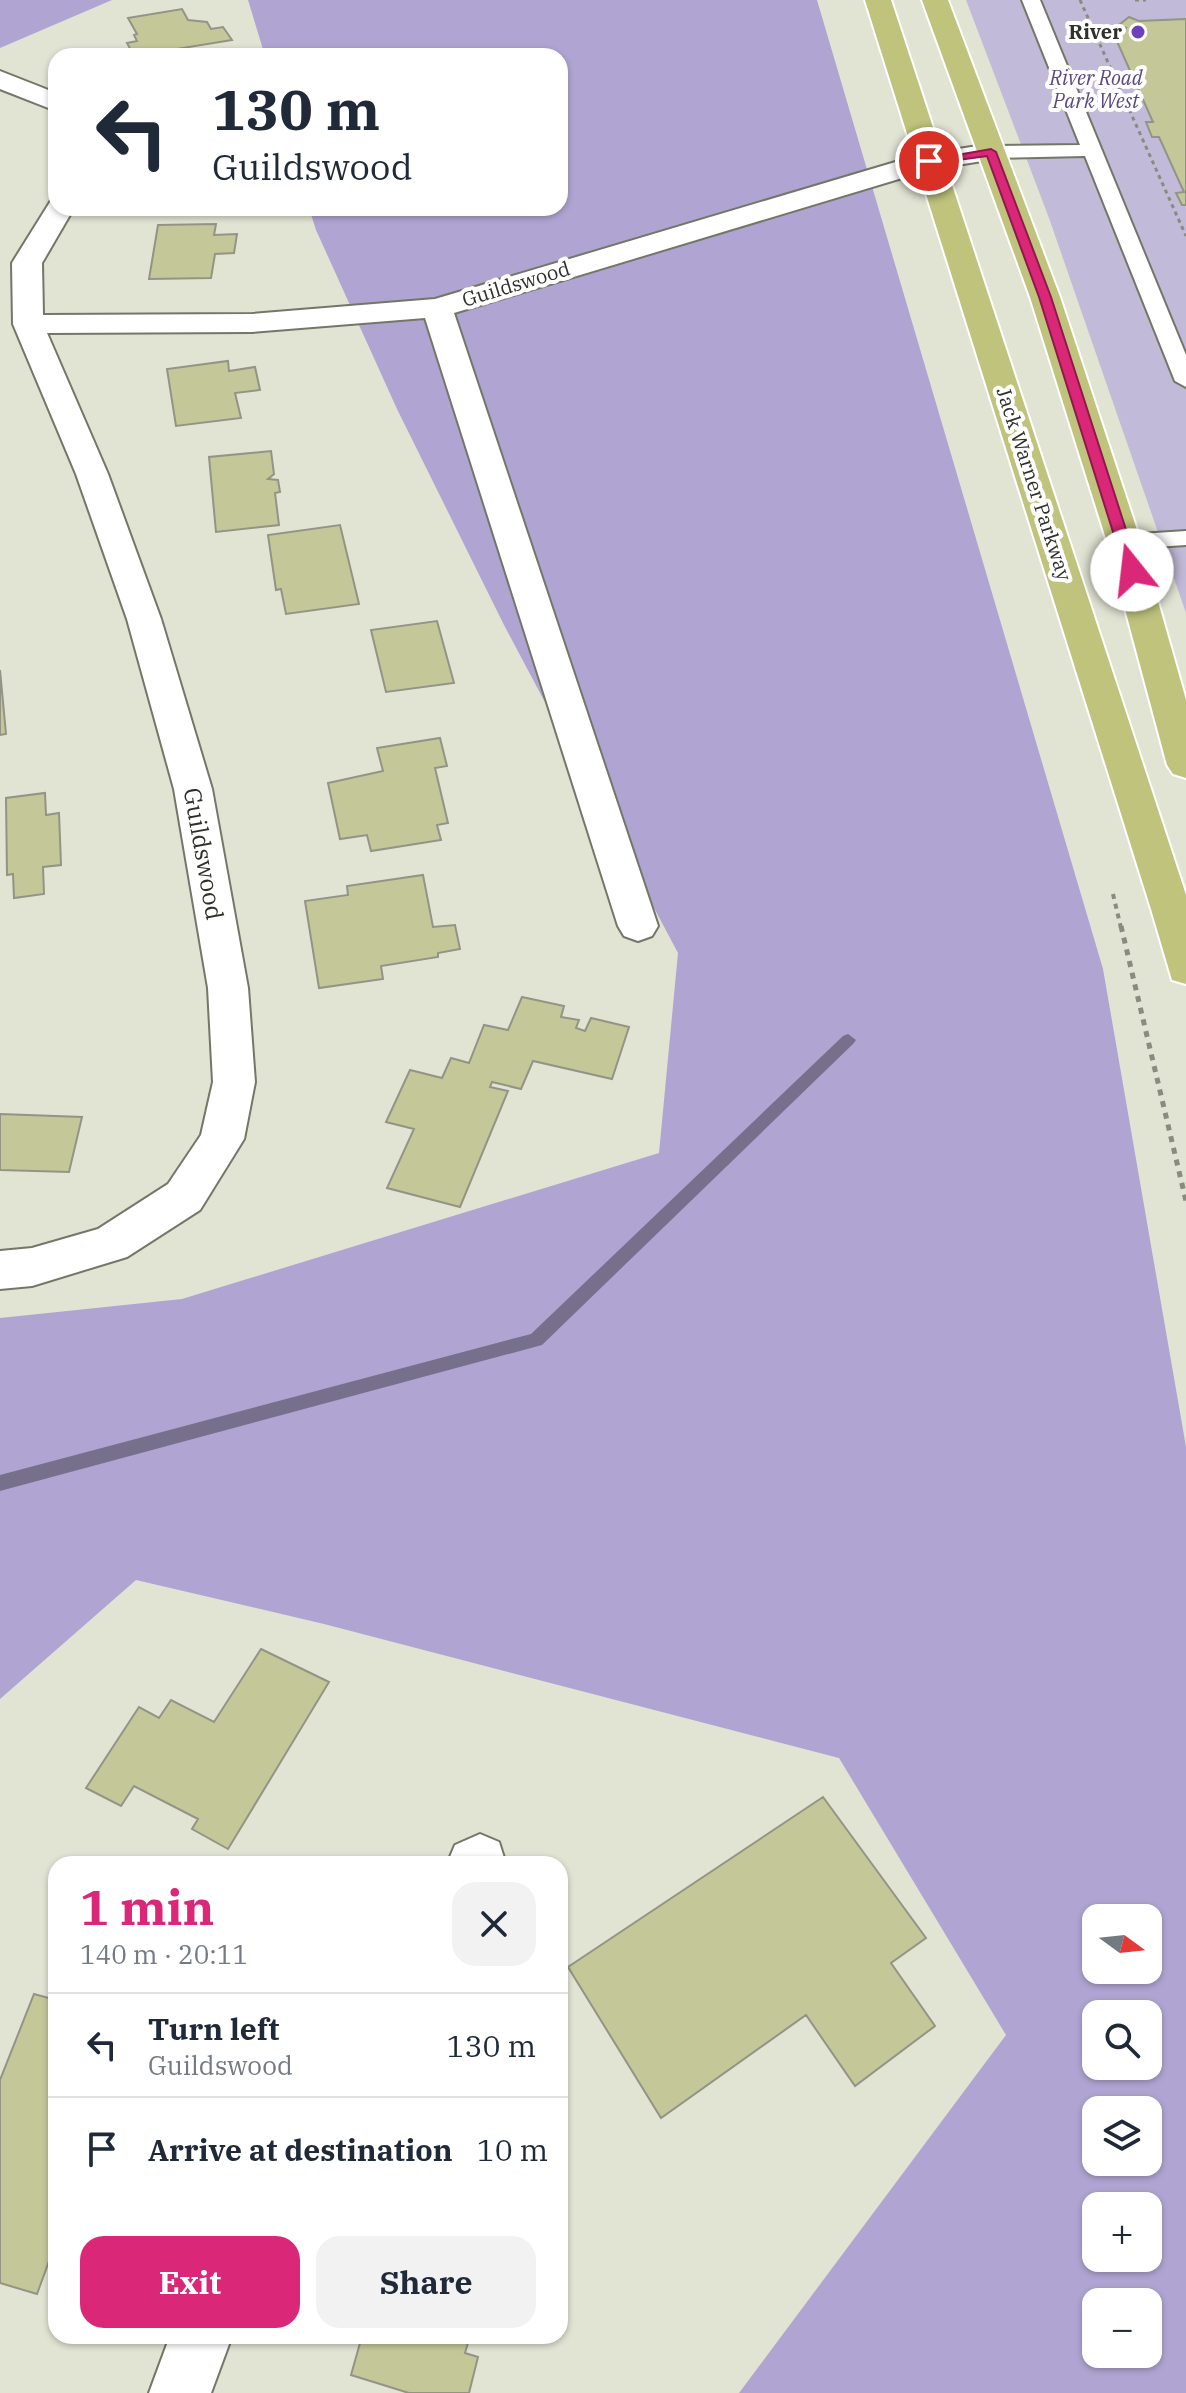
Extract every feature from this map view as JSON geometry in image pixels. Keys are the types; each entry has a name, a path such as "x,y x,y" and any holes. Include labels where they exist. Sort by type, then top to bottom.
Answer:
{"main road":[{"name":"Jack Warner Parkway","path":"878,0 1171,909 1186,969"},
{"path":"935,0 1045,297 1124,542 1186,765"}],"street":[{"path":"0,79 48,98"},
{"name":"Guildswood","path":"28,324 252,323 437,308 929,161 991,152"},
{"name":"Guildswood","path":"0,1270 32,1267 111,1244 184,1197 222,1139 234,1082 228,988 193,789 144,619 92,474 28,324 27,263 55,216"},
{"path":"437,308 638,926"},
{"path":"180,2393 198,2344"}],"lane":[{"path":"1031,0 1186,381"},
{"path":"991,152 1092,150"},
{"path":"1124,542 1186,538"}],"path":[{"path":"1080,0 1186,236"},
{"path":"1135,0 1146,0"}],"green space":[{"name":"River Road Park West","path":"966,0 1186,0 1186,613 1049,218"}],"shaded area":[{"path":"0,0 112,0 0,48"},
{"path":"248,0 817,0 1103,969 1186,1447 1186,2393 739,2393 1006,2035 839,1758 324,1624 136,1580 0,1699 0,1318 182,1299 659,1153 678,953 504,625 397,409 312,216 568,216 568,48 263,48"}],"building":[{"path":"182,9 188,20 207,22 211,29 223,27 232,40 183,48 130,48 127,43 137,41 134,35 137,34 128,18"},
{"path":"1129,17 1139,21 1186,19 1186,205 1182,205 1176,193 1184,192 1159,137 1152,137 1146,122 1153,122 1111,28 1127,28 1119,25"},
{"path":"216,224 214,235 237,234 234,253 215,254 211,278 149,279 158,225"},
{"path":"228,361 229,371 255,367 260,390 235,393 241,418 176,426 167,369"},
{"path":"271,451 274,474 268,479 278,480 280,492 275,493 279,525 216,532 209,457"},
{"path":"340,525 359,604 286,614 281,589 276,590 268,535"},
{"path":"437,621 454,683 386,692 371,630"},
{"path":"0,670 6,734 0,735"},
{"path":"440,738 447,766 435,768 448,823 437,825 441,840 371,851 367,835 340,839 328,783 383,771 377,748"},
{"path":"45,793 46,815 59,813 61,865 43,867 44,894 14,898 13,874 7,875 6,798"},
{"path":"423,875 433,927 455,925 460,949 438,953 438,957 381,966 383,979 319,988 305,901 348,895 347,886"},
{"path":"522,997 564,1006 561,1017 579,1020 576,1028 585,1031 591,1018 629,1027 612,1079 533,1061 521,1089 492,1082 490,1087 508,1091 460,1207 387,1188 414,1129 386,1122 410,1070 442,1078 451,1058 469,1063 484,1025 508,1030"},
{"path":"0,1114 82,1117 69,1172 0,1170"},
{"path":"261,1649 329,1682 228,1849 192,1829 198,1819 134,1786 121,1806 86,1788 139,1707 159,1718 171,1700 214,1722"},
{"path":"823,1797 926,1938 891,1963 935,2026 855,2086 806,2015 661,2118 568,1967"},
{"path":"34,1994 48,1998 48,2264 37,2294 0,2283 0,2080"},
{"path":"360,2344 468,2344 465,2353 478,2357 469,2393 409,2393 351,2375"}],"waterway":[{"path":"0,1483 536,1340 848,1040"}],"place":[{"name":"River","path":"1138,32"}],"route":[{"path":"929,161 991,152 1045,297 1132,570"}]}
